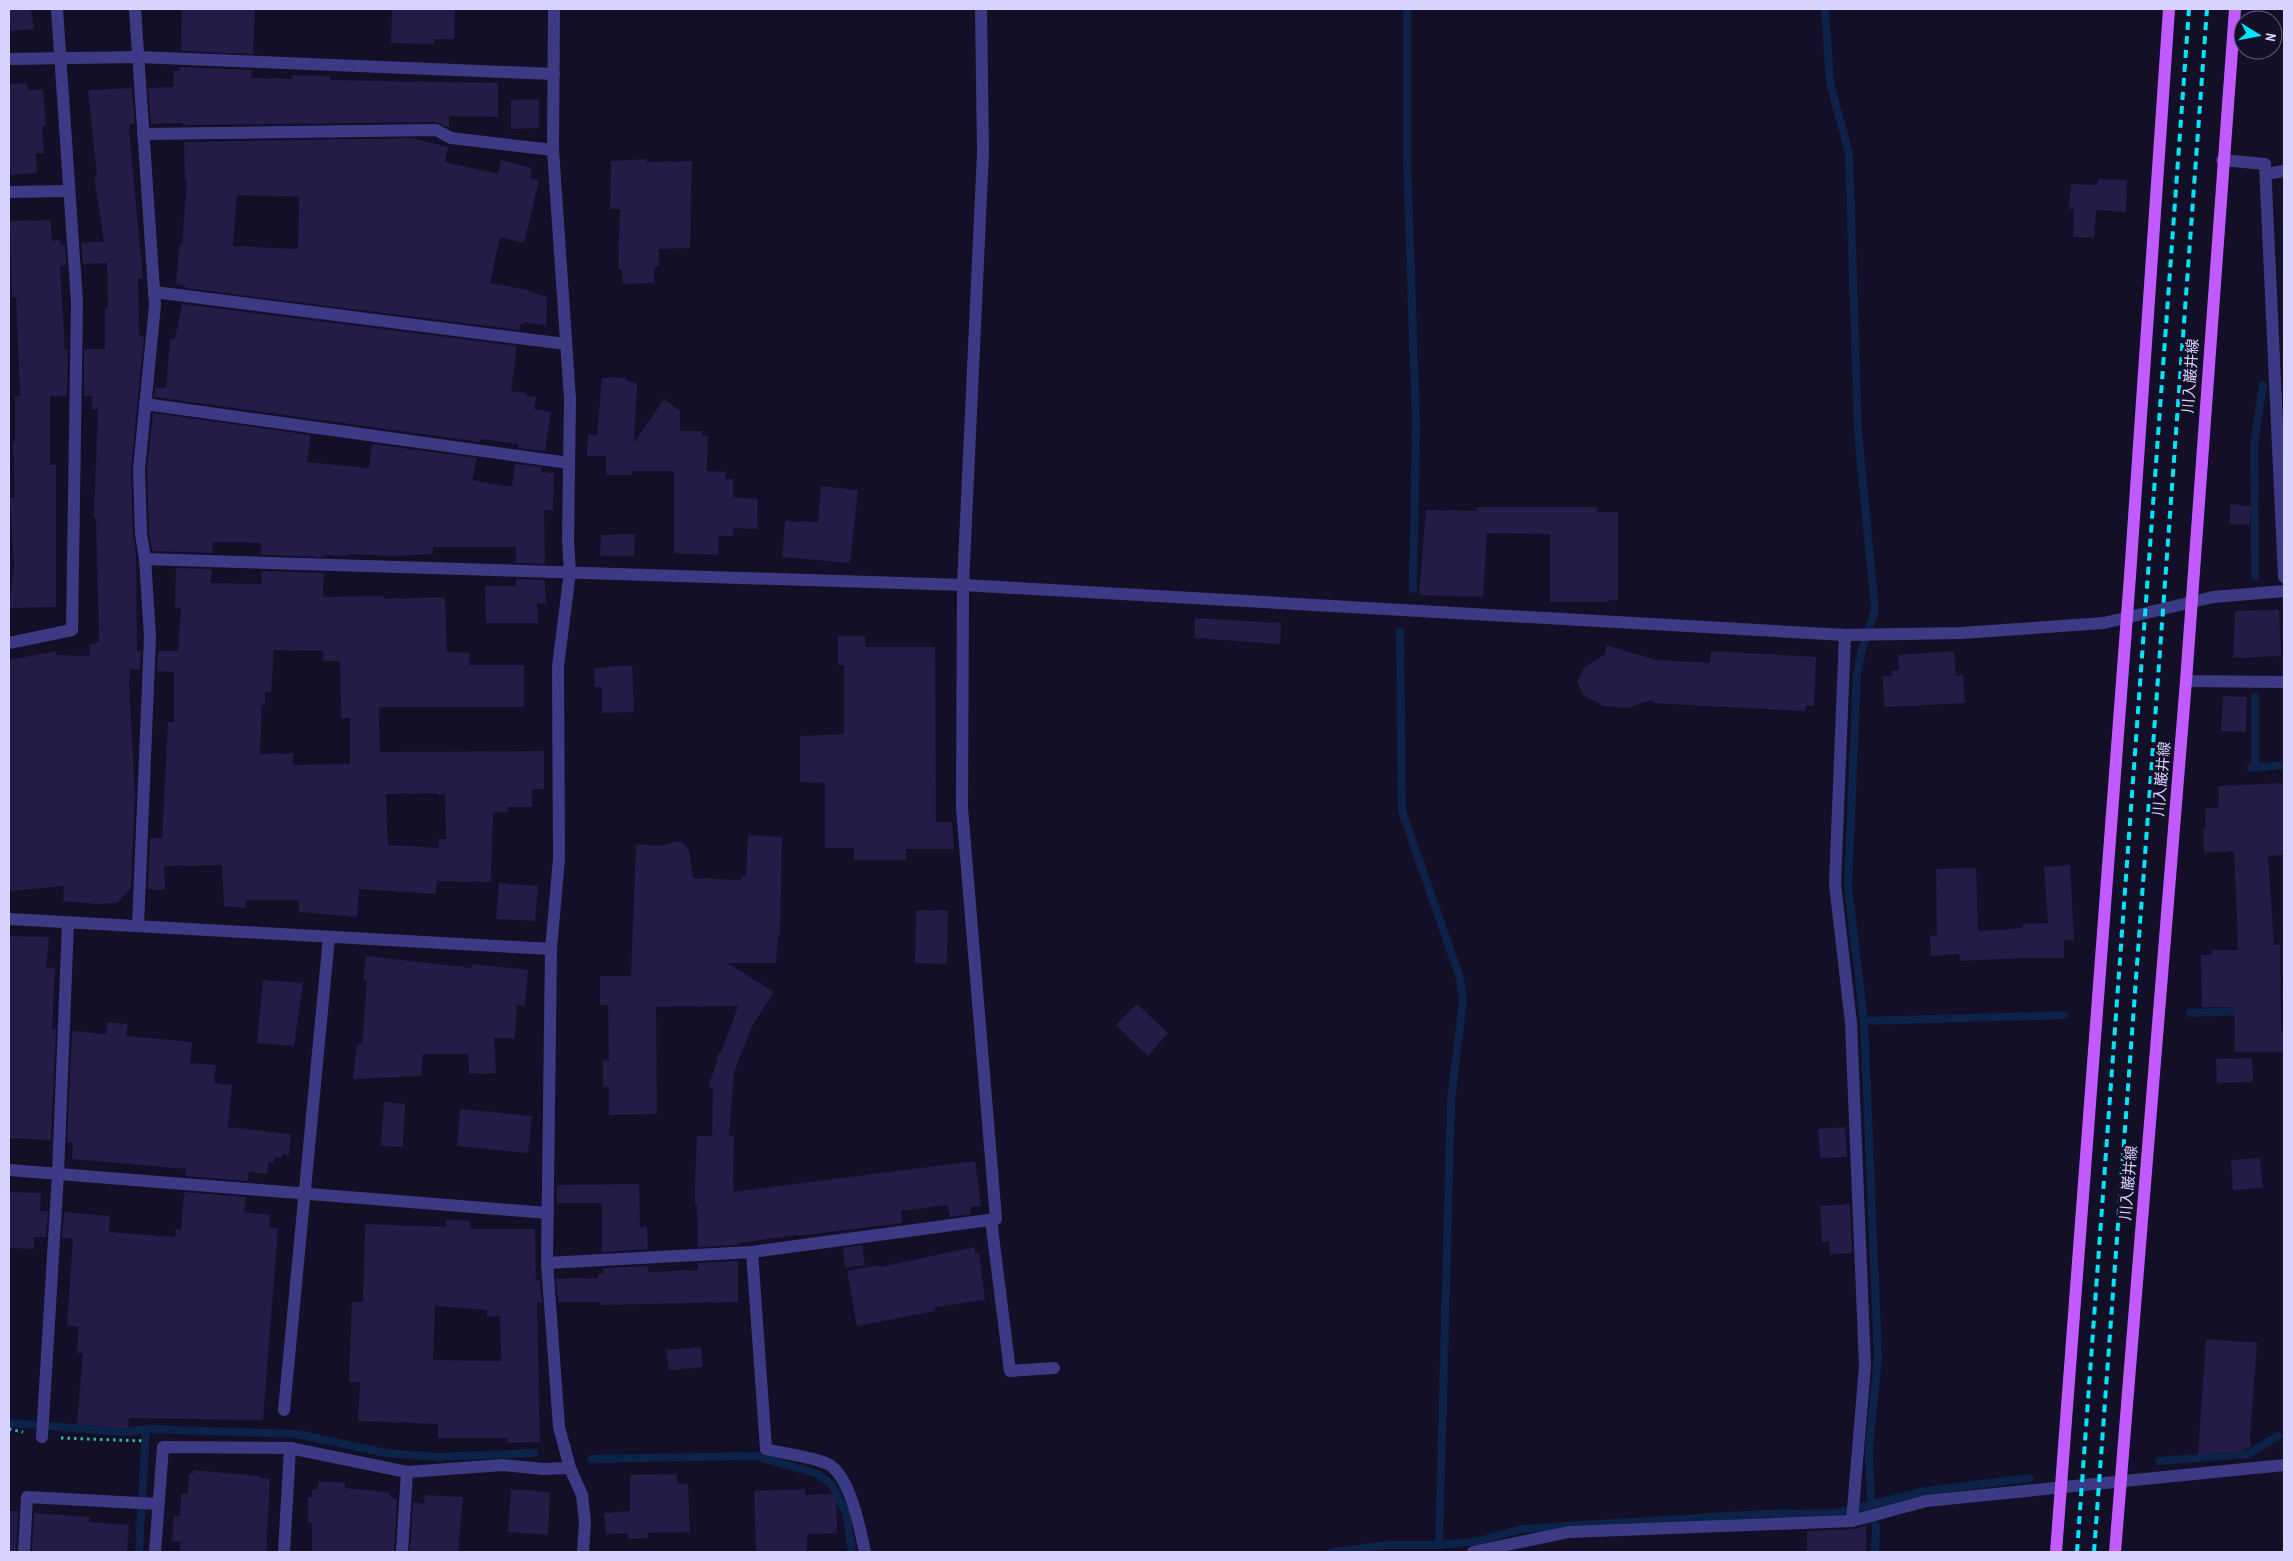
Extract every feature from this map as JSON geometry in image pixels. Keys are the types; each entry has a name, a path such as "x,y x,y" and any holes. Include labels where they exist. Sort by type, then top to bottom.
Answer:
{"main road":[{"path":"2056,1552 2127,618 2169,9"},
{"name":"川入巌井線","path":"2115,1552 2186,680 2222,160 2235,9"}],"street":[{"path":"9,643 72,630 77,302 57,9"},
{"path":"135,9 155,305 139,469 141,534 150,638 138,926"},
{"path":"554,9 553,150 570,400 570,572 558,666 559,859 551,949 547,1263 559,1427 570,1468 582,1495 585,1522 583,1552"},
{"path":"547,1263 752,1252 996,1219 962,808 963,586 983,153 981,9"},
{"path":"9,59 138,57 554,74"},
{"path":"143,134 436,130 451,138 553,150"},
{"path":"2222,160 2265,164 2284,577"},
{"path":"2266,174 2284,170"},
{"path":"9,192 69,191"},
{"path":"154,292 566,344"},
{"path":"145,404 569,463"},
{"path":"144,559 963,586 1850,635 1980,632 2104,624 2213,597 2284,591"},
{"path":"1850,635 1836,884 1850,1023 1865,1366 1853,1512"},
{"path":"2186,680 2284,682"},
{"path":"9,919 551,949"},
{"path":"42,1430 58,1174 68,923"},
{"path":"284,1410 329,937"},
{"path":"9,1170 548,1214"},
{"path":"991,1220 1010,1371 1054,1368"},
{"path":"752,1252 766,1449 828,1464 844,1483 857,1515 865,1552"},
{"path":"155,1552 147,1503 163,1447 290,1448 407,1472 503,1465 543,1469 570,1468"},
{"path":"284,1552 290,1448"},
{"path":"1474,1552 1568,1532 1853,1512 1867,1517 1926,1501 2284,1465"},
{"path":"402,1552 407,1472"},
{"path":"24,1552 27,1498 147,1503"}],"path":[{"path":"9,1429 42,1430 141,1441"}],"building":[{"path":"9,9 31,9 34,29 9,31"},
{"path":"182,9 255,9 253,54 181,51"},
{"path":"392,9 455,9 454,39 434,39 434,44 391,43"},
{"path":"180,67 252,70 251,78 292,79 292,75 330,76 330,80 498,83 498,117 449,116 449,128 436,122 151,124 148,88 173,87 174,71 180,71"},
{"path":"27,83 28,90 43,89 46,126 42,126 44,153 36,153 37,173 9,175 9,84"},
{"path":"132,88 135,124 130,124 129,129 143,279 138,278 139,335 144,336 131,469 133,534 136,556 137,651 141,651 140,670 130,669 129,684 135,794 131,888 117,903 96,904 63,901 64,886 9,891 9,660 56,651 56,655 89,656 90,644 99,642 96,518 94,518 98,409 92,409 92,396 84,396 84,349 105,349 105,309 108,309 107,263 83,264 81,243 104,241 94,177 97,176 88,90"},
{"path":"539,99 539,128 511,129 511,100"},
{"path":"412,138 448,147 445,162 498,174 501,160 532,168 530,178 539,180 524,243 500,237 490,283 529,290 530,292 547,297 546,326 525,322 520,324 519,330 185,288 185,286 176,284 179,245 182,245 187,180 185,181 184,142","holes":["237,195 299,197 298,249 233,246"]},
{"path":"646,159 647,162 692,161 690,248 659,249 659,266 654,267 654,283 623,284 622,270 618,269 620,209 610,209 611,161"},
{"path":"2098,179 2127,180 2126,212 2096,210 2094,238 2073,237 2074,209 2069,209 2071,184 2097,185"},
{"path":"51,220 52,241 60,240 61,245 65,244 66,265 60,266 65,350 68,350 67,396 50,396 50,465 56,465 56,607 9,608 14,568 10,498 15,497 13,442 15,442 15,396 20,396 16,297 12,297 10,221"},
{"path":"182,304 517,346 511,391 526,393 526,396 536,397 534,409 551,412 545,451 518,448 518,444 481,439 480,442 154,397 156,383 156,388 166,388 170,339 175,339"},
{"path":"626,377 626,380 637,384 634,443 664,399 680,411 680,431 702,431 702,436 708,436 707,471 726,472 725,479 733,479 733,497 758,499 757,529 734,528 733,536 719,536 718,555 674,553 674,471 632,471 632,475 606,475 606,456 587,456 588,435 597,435 602,378"},
{"path":"153,413 311,435 307,462 369,468 372,444 477,458 472,480 512,487 515,464 542,467 541,472 554,473 553,511 544,510 545,564 516,563 516,547 433,547 433,554 396,556 348,554 348,556 324,555 324,557 261,555 261,543 213,542 212,553 152,551 149,533 147,469"},
{"path":"821,486 858,490 850,563 782,557 785,521 818,522"},
{"path":"2231,504 2251,506 2249,525 2229,524"},
{"path":"1477,507 1597,507 1597,512 1618,512 1618,600 1609,600 1609,602 1550,602 1550,534 1487,533 1483,597 1419,595 1426,510 1477,511"},
{"path":"635,534 634,556 600,556 601,535"},
{"path":"176,568 212,569 211,583 262,584 261,571 324,573 323,597 384,596 384,599 445,597 447,652 470,653 469,665 524,665 524,707 379,707 380,752 544,751 544,789 532,789 532,807 508,807 508,812 493,812 491,882 437,881 436,894 359,889 357,917 299,912 299,900 246,900 245,908 224,906 222,865 164,866 165,890 148,889 150,838 162,838 168,722 174,722 174,672 157,671 158,651 178,651 181,608 175,608","holes":["274,650 323,651 323,661 340,661 341,718 350,718 350,764 293,765 293,753 260,754 262,705 265,705 265,692 271,693","438,793 438,795 445,794 446,839 439,839 439,848 388,845 386,794"]},
{"path":"516,579 545,580 546,604 537,603 538,623 486,623 485,586 516,586"},
{"path":"2279,610 2281,656 2233,658 2235,611"},
{"path":"1195,618 1281,623 1280,644 1194,638"},
{"path":"838,636 865,636 865,647 935,647 936,822 952,822 954,849 906,849 906,860 854,860 854,848 825,848 825,783 800,782 800,736 844,734 844,665 838,665"},
{"path":"1606,645 1656,660 1710,663 1711,651 1816,657 1814,706 1806,706 1805,711 1654,703 1652,700 1627,708 1604,706 1584,696 1577,682 1584,668 1605,654"},
{"path":"1954,651 1956,676 1963,675 1965,703 1884,707 1883,676 1892,676 1892,671 1899,670 1898,655"},
{"path":"632,665 634,712 602,713 602,687 595,687 594,668"},
{"path":"2223,696 2247,697 2246,732 2221,731"},
{"path":"2284,783 2284,855 2268,856 2274,945 2280,945 2281,1031 2284,1031 2284,1052 2235,1052 2234,1007 2202,1007 2201,955 2212,955 2212,950 2238,950 2234,851 2204,853 2203,829 2206,829 2205,808 2219,808 2218,786"},
{"path":"748,835 782,837 780,936 778,935 776,963 727,963 774,992 752,1026 734,1072 729,1136 734,1136 733,1192 975,1161 981,1206 970,1207 971,1214 950,1217 947,1205 901,1211 902,1223 797,1235 739,1243 739,1245 698,1247 697,1205 695,1205 697,1136 712,1136 713,1088 708,1087 718,1053 721,1053 738,1006 656,1007 657,1114 609,1115 609,1086 603,1088 603,1060 609,1061 608,1005 600,1005 600,976 631,976 636,844 659,846 677,841 683,843 689,851 693,878 741,880 741,876 746,876"},
{"path":"2070,865 2074,940 2064,940 2064,958 1960,961 1959,954 1931,956 1930,936 1937,935 1936,869 1976,868 1978,930 1982,931 2023,928 2022,924 2048,923 2044,867"},
{"path":"499,883 538,886 535,921 496,919"},
{"path":"916,911 948,911 947,964 915,963"},
{"path":"9,936 49,937 46,967 55,968 52,1029 56,1029 51,1140 9,1138"},
{"path":"366,956 472,968 472,964 528,970 525,1006 517,1005 515,1039 494,1038 496,1073 469,1074 468,1054 423,1054 421,1076 353,1079 357,1044 362,1044 367,981 363,980"},
{"path":"263,980 303,983 294,1046 257,1043"},
{"path":"1137,1004 1168,1033 1148,1056 1116,1025"},
{"path":"107,1022 128,1024 126,1036 192,1042 190,1063 216,1065 214,1083 232,1085 228,1127 291,1134 289,1155 282,1154 282,1158 275,1157 274,1163 269,1162 267,1174 249,1172 248,1181 185,1176 186,1169 72,1159 73,1142 67,1142 72,1031 106,1034"},
{"path":"2252,1058 2253,1082 2217,1083 2216,1059"},
{"path":"384,1102 405,1104 403,1147 381,1146"},
{"path":"460,1109 532,1116 528,1153 457,1146"},
{"path":"1845,1127 1847,1157 1820,1158 1818,1129"},
{"path":"2260,1158 2263,1188 2233,1190 2231,1160"},
{"path":"639,1184 640,1227 647,1226 648,1249 602,1252 602,1203 557,1203 557,1185"},
{"path":"9,1192 41,1193 40,1211 48,1211 46,1237 34,1237 34,1249 9,1248"},
{"path":"184,1192 246,1197 244,1212 270,1215 269,1227 278,1228 263,1420 129,1418 128,1429 77,1424 83,1353 77,1353 79,1327 67,1325 73,1239 62,1238 64,1212 110,1216 109,1232 175,1237 176,1229 181,1230"},
{"path":"1850,1204 1852,1253 1830,1254 1829,1242 1822,1242 1820,1206"},
{"path":"446,1219 470,1221 470,1229 535,1229 536,1280 540,1280 542,1302 537,1302 540,1442 507,1443 508,1438 438,1438 438,1424 358,1421 360,1383 349,1382 352,1302 363,1302 365,1224 446,1227","holes":["435,1306 487,1310 487,1317 500,1316 501,1361 433,1360"]},
{"path":"862,1245 865,1265 845,1268 843,1248"},
{"path":"975,1247 975,1253 979,1253 985,1300 935,1307 935,1311 857,1326 847,1271 880,1265 880,1267"},
{"path":"738,1261 738,1302 600,1305 600,1302 558,1302 556,1279 598,1278 598,1274 603,1274 603,1268 648,1266 648,1272 698,1270 698,1263"},
{"path":"2206,1339 2257,1343 2250,1436 2251,1447 2240,1451 2198,1455"},
{"path":"701,1347 703,1367 669,1370 666,1350"},
{"path":"193,1470 260,1476 260,1478 270,1479 266,1552 179,1552 181,1542 172,1541 174,1516 180,1516 181,1494 188,1493 189,1474 194,1473"},
{"path":"677,1474 677,1484 688,1484 690,1532 648,1533 648,1538 628,1539 628,1533 606,1534 604,1513 630,1511 630,1475"},
{"path":"319,1481 345,1483 345,1488 388,1492 392,1498 397,1499 394,1552 312,1552 312,1523 308,1523 308,1497 312,1497 312,1490 317,1490"},
{"path":"511,1489 550,1492 548,1535 508,1532"},
{"path":"805,1489 805,1495 836,1494 837,1533 807,1534 807,1552 756,1552 754,1491"},
{"path":"425,1495 463,1497 458,1552 410,1552 413,1502 424,1504"},
{"path":"9,1511 18,1511 16,1552 9,1552"},
{"path":"34,1513 90,1517 89,1522 129,1525 127,1552 32,1552"},
{"path":"1866,1526 1866,1552 1807,1552 1807,1531 1852,1529"}],"waterway":[{"path":"1407,9 1407,159 1416,424 1413,589"},
{"path":"1825,9 1830,82 1849,154 1858,432 1875,610 1862,650 1857,673 1848,887 1864,1021 1878,1356 1869,1448 1871,1506 1876,1526 1875,1552"},
{"path":"2255,577 2254,444 2263,385"},
{"path":"1400,631 1402,811 1460,978 1463,1001 1451,1100 1439,1545"},
{"path":"2255,697 2255,768"},
{"path":"2251,768 2284,765"},
{"path":"2190,1013 2243,1011"},
{"path":"1864,1021 2064,1015"},
{"path":"9,1423 125,1432 146,1429 297,1434 386,1453 439,1457 534,1453"},
{"path":"139,1552 146,1429"},
{"path":"2159,1461 2248,1454 2278,1436"},
{"path":"591,1459 756,1456 818,1474 832,1485 846,1513 852,1552"},
{"path":"1333,1552 1387,1545 1439,1545 1479,1541 1521,1529 1762,1514 1837,1513 1926,1491 2030,1478"}],"railway":[{"path":"2077,1552 2189,9"},
{"path":"2094,1552 2207,9"}]}
